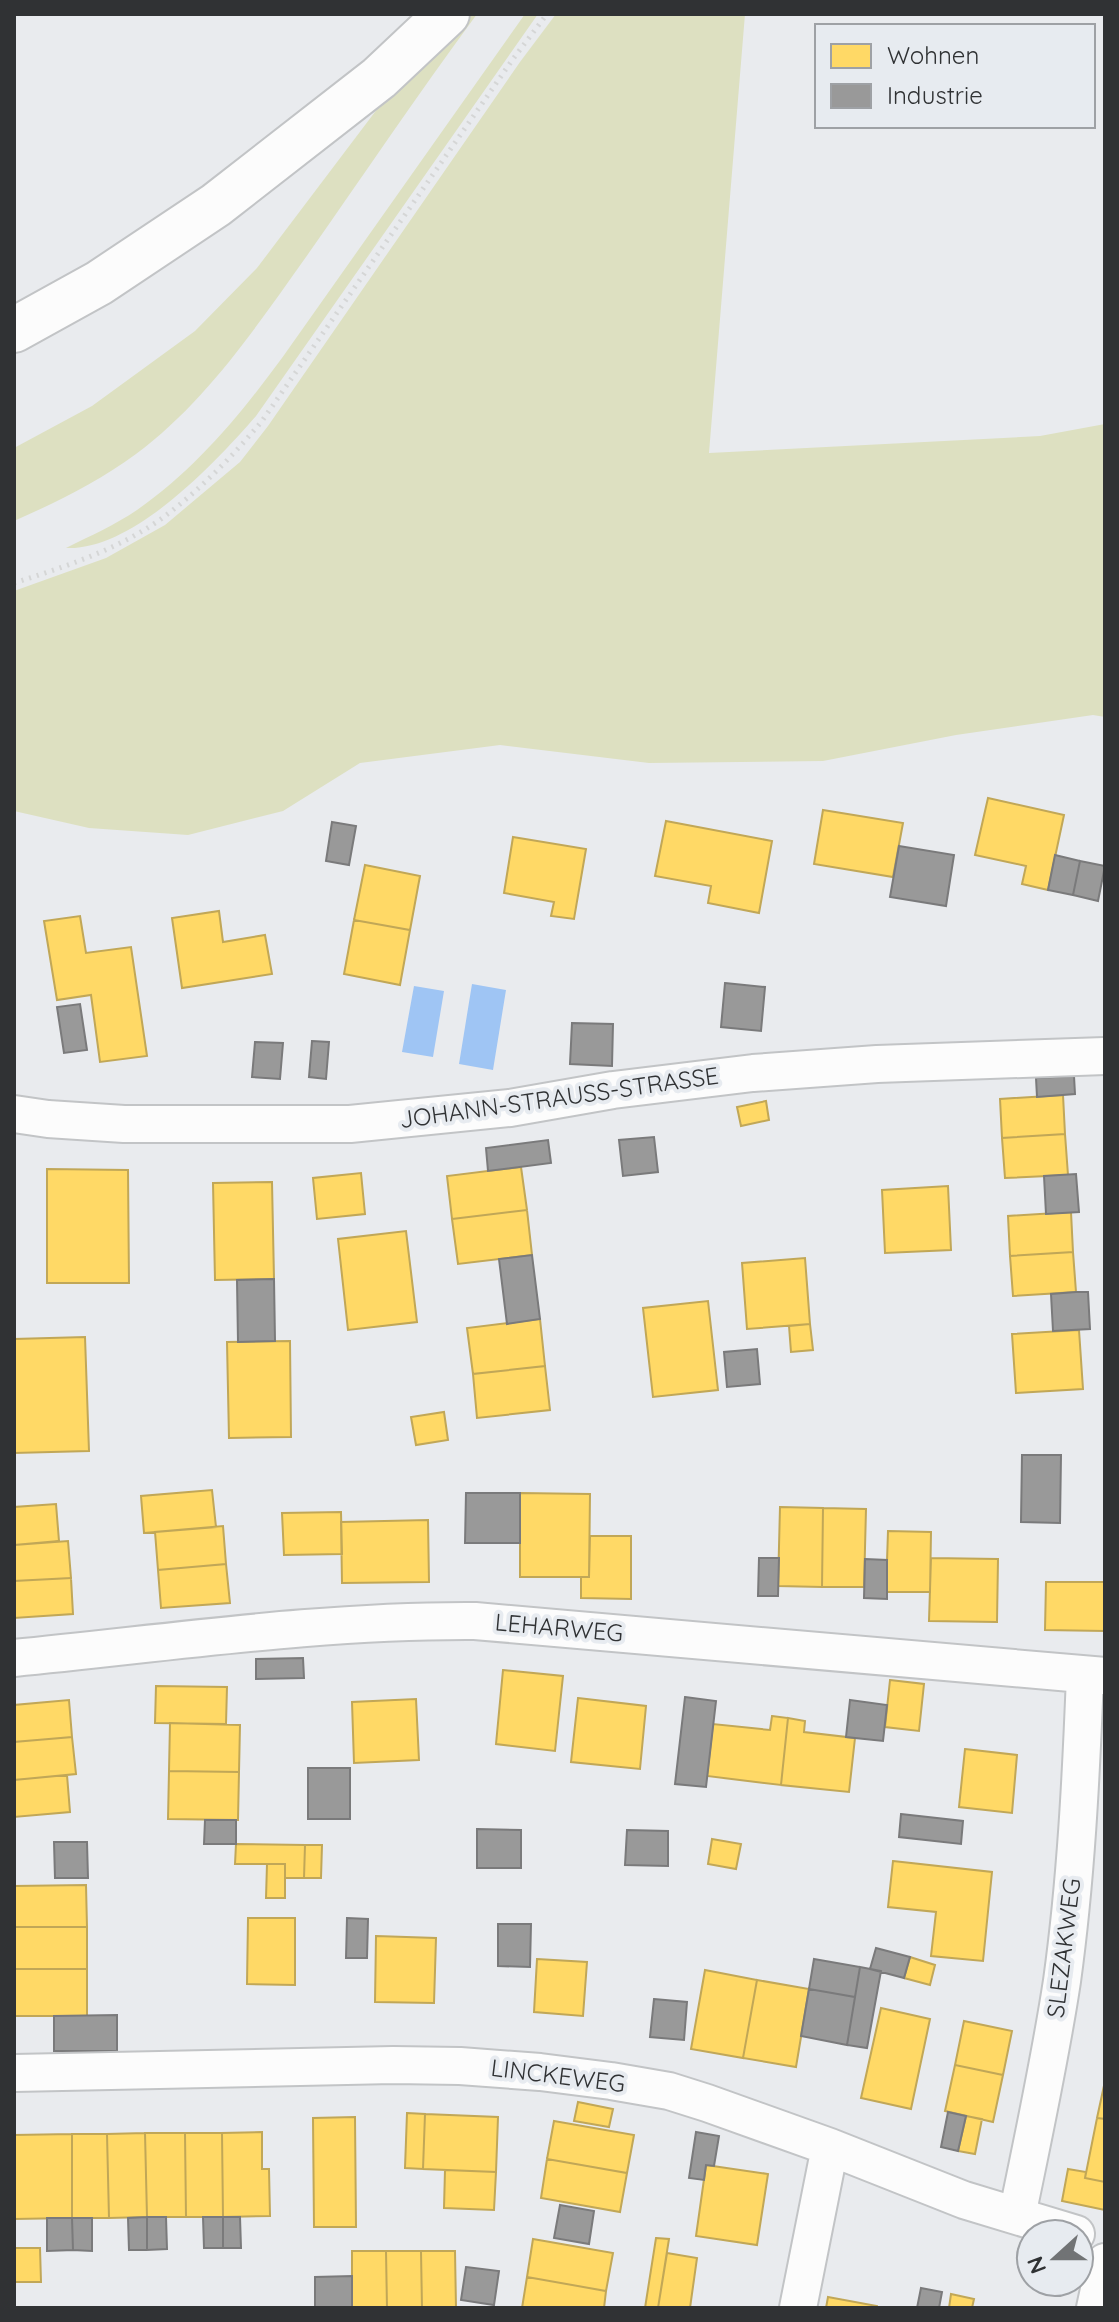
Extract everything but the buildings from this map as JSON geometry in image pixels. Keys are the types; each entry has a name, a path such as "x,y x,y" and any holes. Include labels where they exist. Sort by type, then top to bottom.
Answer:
{"main road":[{"path":"14,330 99,283 216,205 379,78 447,14"}],"street":[{"name":"JOHANN-STRAUSS-STRASSE","path":"14,1114 124,1124 350,1124 510,1108 613,1090 753,1073 877,1064 1105,1056"},
{"name":"LEHARWEG","path":"14,1658 305,1627 408,1620 475,1621 1095,1676"},
{"name":"SLEZAKWEG","path":"1017,2216 1062,1981 1095,1676"},
{"name":"LINCKEWEG","path":"14,2073 393,2065 540,2072 669,2091 830,2147 964,2200 1024,2218"},
{"path":"798,2308 830,2147"},
{"path":"1095,2308 1105,2262"}],"path":[{"path":"14,583 112,547 160,520 233,455 262,421 547,14"}],"green space":[{"path":"449,14 477,14 268,310 207,387 161,433 122,464 77,491 14,521 14,448 92,406 195,331 257,268"},
{"path":"525,14 538,14 256,416 196,479 145,520 92,545 66,548 120,521 158,494 198,459 233,420 282,358"},
{"path":"556,14 745,14 709,453 1040,436 1105,424 1105,717 1093,715 956,735 823,761 649,763 500,745 360,763 283,811 188,835 89,828 14,811 14,591 106,558 165,525 240,462"}],"water":[{"path":"472,984 506,990 493,1070 459,1064"},
{"path":"414,986 444,991 433,1057 402,1052"}]}
